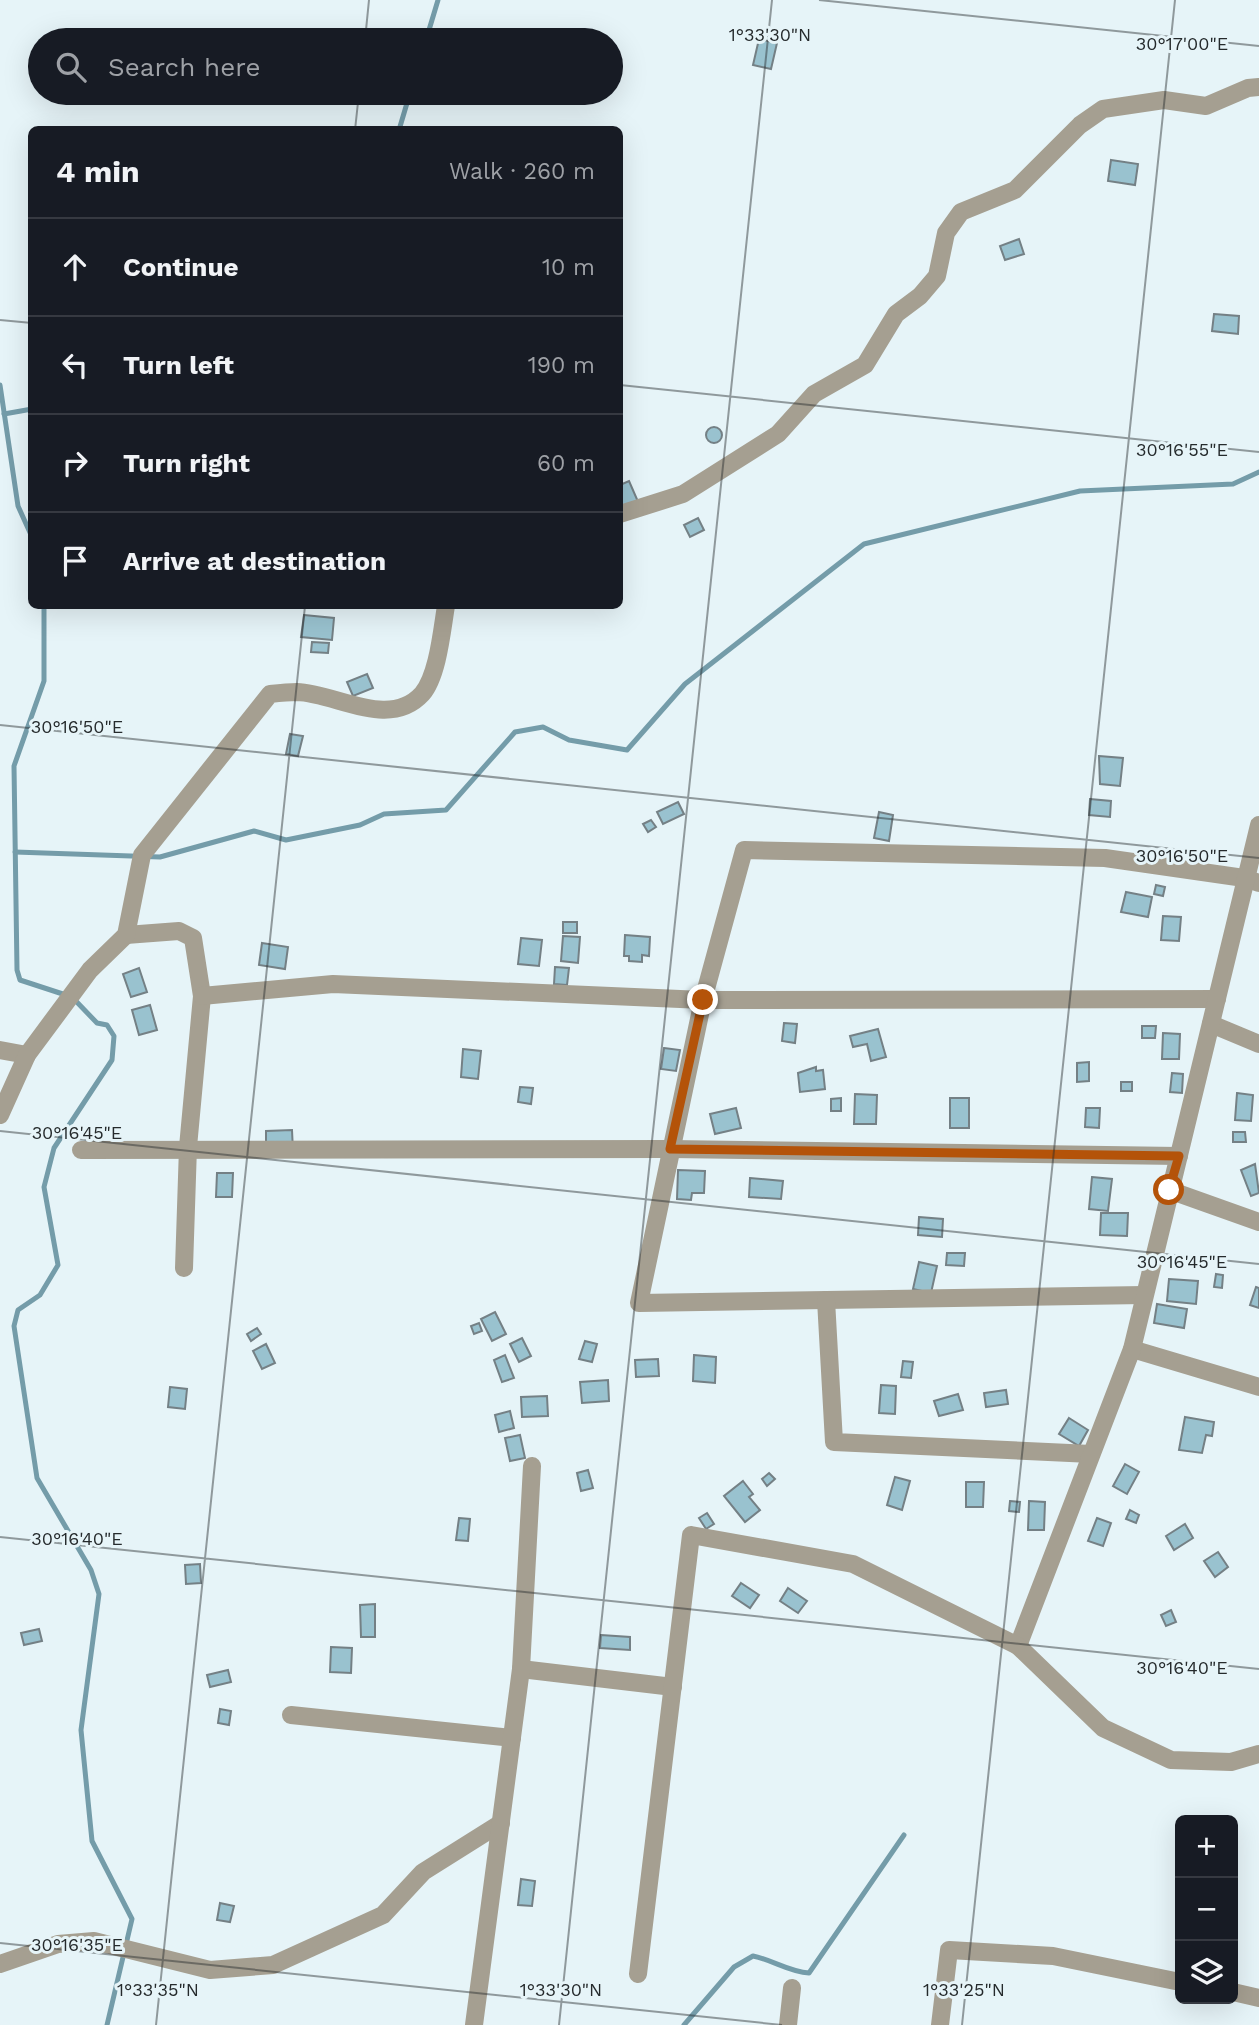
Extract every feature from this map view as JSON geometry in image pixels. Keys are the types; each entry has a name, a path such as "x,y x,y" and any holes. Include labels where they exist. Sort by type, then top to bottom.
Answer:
{"street":[{"path":"623,513 683,494 778,434 814,394 865,365 896,314 920,296 937,276 946,233 961,212 1015,190 1080,125 1103,109 1164,100 1206,106 1248,88 1259,87"},
{"path":"0,1115 27,1055 90,970 125,935 142,855 270,694 298,692 378,710 402,708 423,694 437,658 445,609"},
{"path":"1018,1646 1132,1349 1217,999 1251,880 1259,825"},
{"path":"1144,1295 639,1303 703,1000 744,850 1105,858 1251,880"},
{"path":"125,935 179,931 193,938 202,996 188,1147 184,1268"},
{"path":"202,996 333,984 703,1000 1217,999"},
{"path":"1211,1024 1259,1044"},
{"path":"0,1050 27,1055"},
{"path":"81,1150 188,1147 670,1149 1179,1156"},
{"path":"1169,1190 1259,1222"},
{"path":"826,1300 834,1442 1091,1454"},
{"path":"1132,1349 1259,1387"},
{"path":"474,2025 521,1670 532,1466"},
{"path":"638,1974 691,1535 853,1564 1018,1646 1103,1728 1171,1760 1231,1762 1259,1754"},
{"path":"521,1670 673,1687"},
{"path":"291,1715 512,1738"},
{"path":"0,1964 58,1944 94,1941 210,1970 273,1965 383,1916 423,1872 501,1823"},
{"path":"940,2025 949,1950 1054,1956 1175,1981"},
{"path":"788,2025 792,1988"},
{"path":"1238,1993 1259,1998"}],"building":[{"path":"759,39 777,43 771,69 753,65"},
{"path":"1111,160 1138,164 1135,185 1108,181"},
{"path":"1019,239 1024,254 1005,260 1000,246"},
{"path":"1214,314 1239,316 1238,334 1212,331"},
{"path":"714,427 722,435 714,443 706,435"},
{"path":"629,481 639,504 623,511 623,484"},
{"path":"698,518 704,530 690,537 684,525"},
{"path":"304,615 334,618 332,640 301,637"},
{"path":"312,642 329,643 328,653 311,652"},
{"path":"367,674 373,688 353,696 347,682"},
{"path":"290,734 303,736 298,756 286,754"},
{"path":"1099,756 1123,758 1120,786 1100,784"},
{"path":"1090,799 1111,801 1110,817 1089,815"},
{"path":"678,802 684,814 663,824 657,812"},
{"path":"879,812 893,815 889,841 874,838"},
{"path":"651,820 656,827 648,832 643,824"},
{"path":"1156,885 1165,887 1163,896 1154,894"},
{"path":"1126,892 1152,897 1148,917 1121,912"},
{"path":"1163,916 1181,917 1179,941 1161,940"},
{"path":"563,922 577,922 577,933 563,933"},
{"path":"625,935 650,937 649,956 642,955 642,962 629,961 629,956 624,956"},
{"path":"563,936 580,937 578,963 561,961"},
{"path":"521,938 542,940 539,966 518,964"},
{"path":"262,943 288,947 285,969 259,965"},
{"path":"555,967 569,968 567,985 554,984"},
{"path":"139,968 147,992 131,997 123,974"},
{"path":"150,1005 157,1030 139,1035 132,1010"},
{"path":"784,1023 797,1024 795,1043 782,1041"},
{"path":"1142,1026 1156,1026 1155,1038 1142,1038"},
{"path":"878,1029 886,1057 871,1061 867,1044 853,1047 850,1036"},
{"path":"1163,1033 1180,1034 1179,1059 1162,1059"},
{"path":"664,1048 680,1050 676,1071 661,1069"},
{"path":"463,1049 481,1051 478,1079 461,1077"},
{"path":"1089,1062 1089,1081 1077,1082 1077,1063"},
{"path":"816,1067 816,1071 823,1070 825,1089 800,1092 798,1073"},
{"path":"1172,1073 1183,1074 1182,1093 1170,1092"},
{"path":"1121,1082 1132,1082 1132,1091 1121,1091"},
{"path":"520,1087 533,1088 531,1104 518,1102"},
{"path":"1237,1093 1253,1095 1251,1121 1235,1120"},
{"path":"855,1094 877,1095 876,1124 854,1124"},
{"path":"841,1098 841,1111 831,1111 831,1099"},
{"path":"950,1098 969,1098 969,1128 950,1128"},
{"path":"736,1108 741,1128 715,1134 710,1114"},
{"path":"1086,1108 1100,1108 1099,1128 1085,1127"},
{"path":"292,1130 293,1151 266,1152 266,1131"},
{"path":"1233,1132 1245,1132 1246,1142 1233,1142"},
{"path":"1255,1164 1259,1193 1251,1196 1241,1170"},
{"path":"678,1170 705,1171 704,1193 692,1193 691,1200 677,1199"},
{"path":"217,1173 233,1173 232,1197 216,1197"},
{"path":"1092,1177 1112,1179 1108,1211 1089,1209"},
{"path":"750,1178 783,1181 781,1199 749,1197"},
{"path":"1101,1213 1128,1213 1127,1236 1100,1235"},
{"path":"919,1217 943,1219 942,1237 918,1235"},
{"path":"947,1253 965,1253 964,1266 946,1265"},
{"path":"919,1262 937,1266 931,1293 913,1289"},
{"path":"1216,1274 1223,1275 1222,1288 1214,1287"},
{"path":"1169,1279 1198,1281 1196,1304 1167,1301"},
{"path":"1256,1287 1259,1288 1259,1308 1250,1305"},
{"path":"1157,1304 1187,1309 1184,1328 1154,1323"},
{"path":"495,1312 506,1334 492,1341 481,1319"},
{"path":"479,1323 482,1331 474,1334 471,1326"},
{"path":"257,1328 261,1334 251,1341 247,1334"},
{"path":"522,1338 531,1356 519,1362 510,1344"},
{"path":"585,1341 597,1344 592,1362 579,1359"},
{"path":"266,1344 275,1363 262,1369 253,1351"},
{"path":"505,1355 514,1378 502,1382 494,1360"},
{"path":"694,1355 716,1357 715,1383 693,1381"},
{"path":"658,1359 659,1376 636,1377 635,1360"},
{"path":"903,1361 913,1362 911,1378 901,1377"},
{"path":"608,1380 609,1401 582,1403 580,1382"},
{"path":"881,1385 896,1386 895,1414 879,1413"},
{"path":"170,1387 187,1389 185,1409 168,1407"},
{"path":"1006,1390 1008,1404 986,1407 984,1393"},
{"path":"958,1394 963,1410 939,1416 934,1401"},
{"path":"547,1396 548,1416 522,1417 521,1397"},
{"path":"510,1411 514,1428 499,1432 495,1415"},
{"path":"1185,1417 1214,1422 1212,1436 1206,1435 1202,1453 1179,1450"},
{"path":"1069,1418 1088,1430 1079,1446 1059,1434"},
{"path":"520,1435 525,1458 510,1461 505,1438"},
{"path":"1125,1464 1139,1472 1127,1494 1113,1486"},
{"path":"588,1470 593,1488 581,1491 577,1473"},
{"path":"769,1473 775,1479 767,1486 762,1479"},
{"path":"895,1477 910,1481 902,1510 887,1505"},
{"path":"743,1481 753,1494 749,1497 760,1510 745,1522 724,1496"},
{"path":"966,1482 984,1482 983,1507 966,1507"},
{"path":"1010,1501 1020,1502 1019,1512 1009,1511"},
{"path":"1029,1501 1045,1502 1044,1530 1028,1530"},
{"path":"1130,1510 1139,1515 1136,1523 1126,1519"},
{"path":"707,1513 714,1524 706,1529 699,1518"},
{"path":"459,1518 470,1519 468,1541 456,1540"},
{"path":"1097,1518 1111,1523 1103,1546 1088,1541"},
{"path":"1185,1524 1193,1538 1174,1550 1166,1536"},
{"path":"1218,1552 1228,1567 1215,1577 1204,1561"},
{"path":"200,1564 201,1583 186,1584 185,1565"},
{"path":"741,1583 759,1595 750,1608 732,1596"},
{"path":"788,1588 807,1601 798,1613 780,1601"},
{"path":"375,1604 375,1637 361,1637 360,1605"},
{"path":"1171,1610 1176,1622 1166,1626 1161,1615"},
{"path":"39,1629 42,1641 24,1645 21,1633"},
{"path":"601,1635 630,1637 630,1650 600,1648"},
{"path":"331,1647 352,1648 351,1673 330,1672"},
{"path":"228,1670 231,1682 210,1687 207,1675"},
{"path":"220,1709 231,1711 229,1725 218,1723"},
{"path":"521,1879 535,1881 532,1906 518,1905"},
{"path":"220,1903 234,1906 230,1922 217,1920"}],"waterway":[{"path":"430,28 438,0"},
{"path":"400,126 406,105"},
{"path":"0,385 18,506 28,528"},
{"path":"4,414 28,410"},
{"path":"15,852 160,857 254,831 286,840 360,825 384,814 446,810 515,732 543,727 569,740 627,750 685,684 864,544 1080,491 1233,484 1259,472"},
{"path":"44,609 44,681 14,766 17,970 20,980 72,997 97,1023 107,1025 114,1036 112,1060 54,1148 44,1187 58,1265 40,1295 18,1310 14,1326 37,1478 91,1570 99,1594 81,1730 92,1841 132,1919 107,2025"},
{"path":"684,2025 734,1967 753,1956 809,1973 904,1835"}],"route":[{"path":"703,1000 670,1149 1179,1156 1169,1190"}]}
